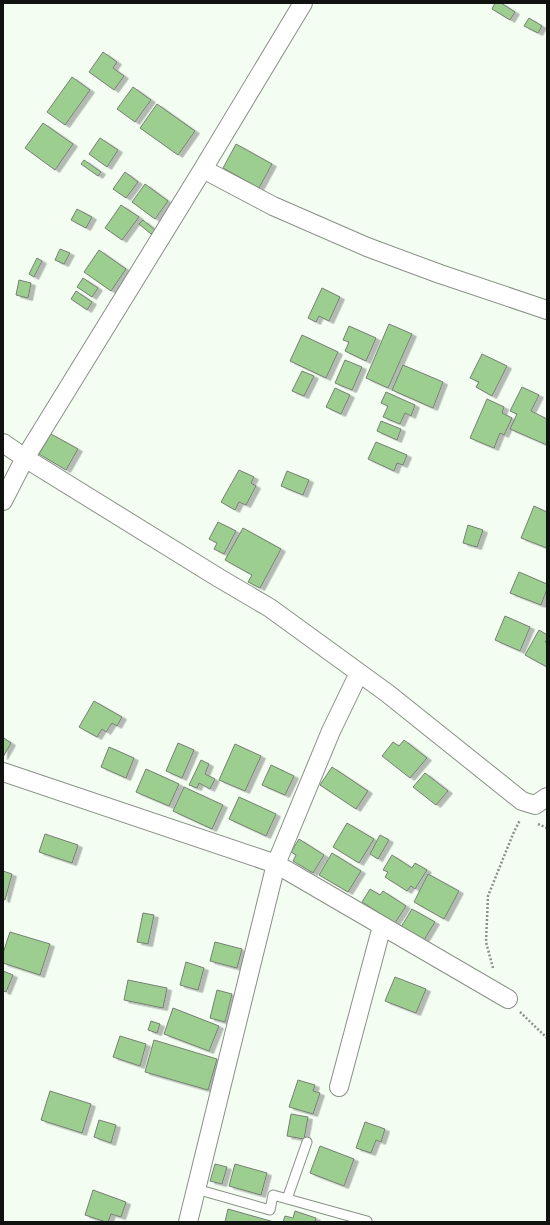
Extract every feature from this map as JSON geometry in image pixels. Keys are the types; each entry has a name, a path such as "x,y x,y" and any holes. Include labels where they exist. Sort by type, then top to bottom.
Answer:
{"street":[{"path":"3,501 25,458 204,169 304,3"},
{"path":"204,169 273,206 367,247 440,274 547,310"},
{"path":"3,443 219,578 270,608 388,694 522,801 535,805 547,797"},
{"path":"188,1222 276,864 331,731 359,673"},
{"path":"3,772 276,864 508,999"},
{"path":"339,1087 382,926"}],"lane":[{"path":"287,1199 308,1142"},
{"path":"196,1189 270,1210 273,1195 367,1221"}],"path":[{"path":"522,801 522,818 513,834 488,896 486,942 497,981 508,999 547,1038"}],"building":[{"path":"495,3 501,3 515,12 510,20 492,9"},
{"path":"529,18 542,26 538,33 524,26"},
{"path":"103,52 117,62 113,68 124,76 114,90 89,72"},
{"path":"72,77 90,90 65,125 47,112"},
{"path":"133,87 151,100 135,122 117,109"},
{"path":"157,104 195,131 178,155 140,128"},
{"path":"43,123 73,144 55,170 25,148"},
{"path":"100,138 118,150 107,167 89,154"},
{"path":"236,144 272,164 259,188 223,168"},
{"path":"84,160 101,172 98,176 81,164"},
{"path":"125,172 138,182 126,198 113,189"},
{"path":"145,184 168,201 155,219 132,202"},
{"path":"121,205 139,217 122,240 105,228"},
{"path":"77,209 92,217 86,228 71,220"},
{"path":"143,220 155,230 151,234 139,224"},
{"path":"60,249 70,253 64,264 55,260"},
{"path":"99,250 126,269 111,291 84,272"},
{"path":"37,258 42,261 34,277 29,274"},
{"path":"83,278 98,288 92,297 77,287"},
{"path":"19,280 31,283 28,298 16,295"},
{"path":"322,288 340,297 329,321 319,316 316,322 308,318"},
{"path":"76,291 92,302 87,310 71,299"},
{"path":"389,324 412,334 388,388 366,378"},
{"path":"349,326 376,338 366,361 345,351 349,342 343,340"},
{"path":"302,335 338,352 326,378 290,361"},
{"path":"482,354 507,366 492,396 476,387 479,382 470,378"},
{"path":"345,360 362,367 352,390 335,383"},
{"path":"403,365 443,382 433,408 392,390"},
{"path":"302,371 314,376 304,396 292,391"},
{"path":"522,387 539,395 531,411 547,419 547,445 510,429 517,414 510,411"},
{"path":"335,388 350,395 341,414 326,407"},
{"path":"386,392 415,405 411,416 405,413 400,424 383,417 388,406 381,403"},
{"path":"487,399 504,407 502,413 512,418 504,435 500,433 494,448 470,438"},
{"path":"381,421 401,429 397,440 377,431"},
{"path":"51,434 78,449 66,470 39,454"},
{"path":"376,442 407,455 403,465 397,463 394,471 368,459"},
{"path":"239,470 254,477 251,483 256,486 246,505 239,502 235,510 221,502"},
{"path":"287,471 309,480 303,495 281,486"},
{"path":"534,506 547,512 547,548 521,538"},
{"path":"218,522 236,531 224,554 214,549 217,543 209,539"},
{"path":"468,525 483,530 477,547 463,543"},
{"path":"243,528 281,549 260,588 248,582 252,575 225,560"},
{"path":"519,572 547,584 547,589 541,605 510,593"},
{"path":"505,616 530,627 520,651 495,640"},
{"path":"539,630 547,635 545,642 547,643 547,667 525,655"},
{"path":"94,701 122,717 117,726 112,723 106,732 102,729 97,737 79,727"},
{"path":"4,738 11,743 3,757 3,740"},
{"path":"404,740 427,758 410,778 382,756 393,742 399,746"},
{"path":"178,743 194,750 182,778 166,771"},
{"path":"235,744 261,756 245,791 219,780"},
{"path":"109,747 134,758 126,778 101,767"},
{"path":"201,760 209,764 205,774 215,779 210,789 199,783 197,788 189,785"},
{"path":"271,765 294,776 285,795 262,785"},
{"path":"332,767 368,791 356,809 320,785"},
{"path":"146,769 179,784 169,806 136,792"},
{"path":"425,773 448,791 436,805 413,787"},
{"path":"184,787 223,805 212,829 173,811"},
{"path":"239,797 276,814 266,836 229,819"},
{"path":"347,823 374,839 359,863 333,847"},
{"path":"45,834 78,845 72,863 39,852"},
{"path":"380,835 389,840 378,859 370,854"},
{"path":"299,839 324,855 313,873 293,861 296,855 291,852"},
{"path":"332,853 361,871 348,892 319,875"},
{"path":"392,855 412,868 415,863 427,870 415,889 411,886 407,891 385,877 388,872 383,870"},
{"path":"3,871 12,874 5,900 3,899"},
{"path":"428,874 459,891 444,919 414,902"},
{"path":"370,889 380,895 383,891 406,906 395,923 362,902"},
{"path":"412,909 435,922 424,940 401,927"},
{"path":"143,913 154,915 148,944 137,942"},
{"path":"10,932 50,944 40,975 3,963 3,953"},
{"path":"215,942 242,949 237,968 210,961"},
{"path":"186,962 204,968 198,990 180,985"},
{"path":"3,971 13,975 6,992 3,991"},
{"path":"395,977 426,989 416,1013 385,1001"},
{"path":"128,980 167,988 163,1008 124,1000"},
{"path":"217,990 232,994 225,1022 210,1018"},
{"path":"173,1008 219,1026 209,1051 164,1034"},
{"path":"151,1021 160,1024 157,1033 148,1030"},
{"path":"120,1036 146,1044 140,1066 113,1057"},
{"path":"154,1040 217,1059 208,1090 145,1072"},
{"path":"298,1080 315,1085 313,1091 320,1093 313,1114 289,1107"},
{"path":"50,1091 91,1104 82,1133 41,1120"},
{"path":"291,1114 308,1117 304,1139 287,1136"},
{"path":"99,1120 116,1125 111,1143 94,1137"},
{"path":"365,1122 385,1129 381,1142 376,1140 371,1153 356,1148"},
{"path":"320,1146 354,1159 344,1186 310,1173"},
{"path":"215,1164 227,1167 222,1184 210,1181"},
{"path":"235,1164 267,1173 261,1195 229,1186"},
{"path":"93,1190 126,1202 121,1217 111,1214 108,1222 106,1222 85,1215"},
{"path":"228,1209 274,1222 225,1222"},
{"path":"295,1211 316,1218 315,1222 283,1222 285,1216 293,1218"}]}
